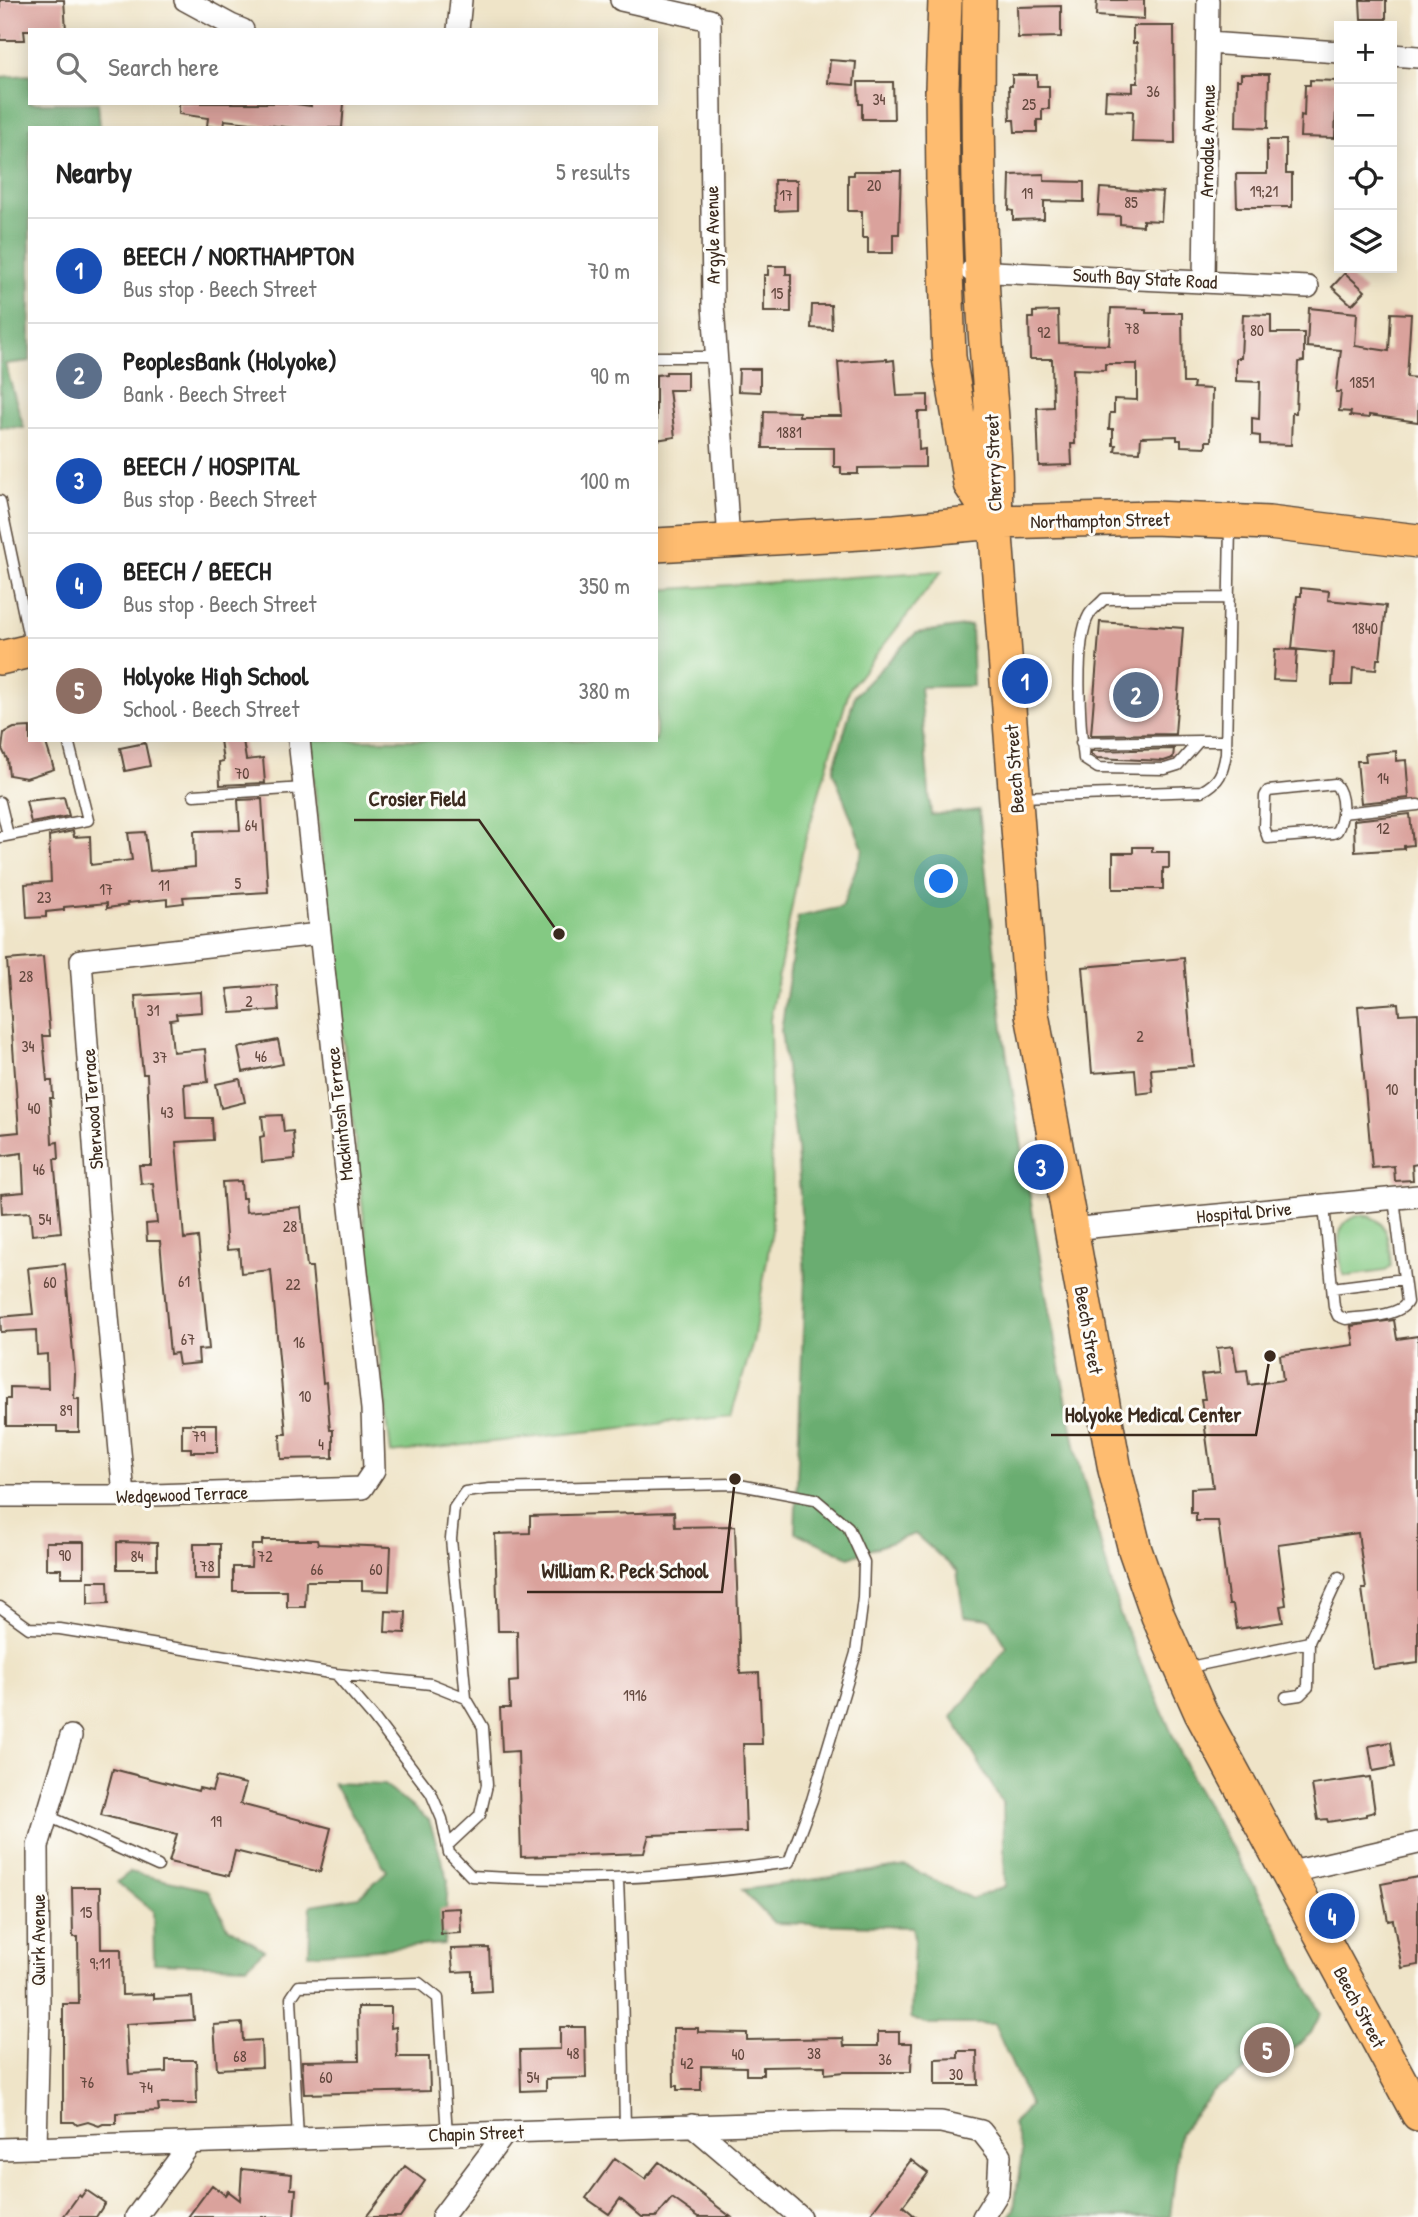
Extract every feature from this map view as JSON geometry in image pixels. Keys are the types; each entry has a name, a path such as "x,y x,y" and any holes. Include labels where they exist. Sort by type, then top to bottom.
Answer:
{"main road":[{"name":"Cherry Street","path":"946,0 943,138 949,357 970,484 995,522"},
{"name":"Cherry Street","path":"979,0 979,206 997,483 995,522"},
{"name":"Northampton Street","path":"658,545 895,531 995,522 1153,518 1269,523 1418,541"},
{"name":"Beech Street","path":"995,522 1032,1014 1115,1470 1135,1550 1158,1616 1201,1713 1418,2114"},
{"path":"0,658 28,651"}],"street":[{"path":"185,0 238,28"},
{"path":"458,28 461,0"},
{"name":"Argyle Avenue","path":"621,0 710,20 713,305 729,541"},
{"name":"Arnodale Avenue","path":"1204,281 1208,0"},
{"path":"1208,43 1334,52"},
{"path":"1397,55 1418,57"},
{"name":"South Bay State Road","path":"947,271 982,270 1308,288"},
{"name":"Mackintosh Terrace","path":"299,742 318,934 372,1409 374,1470 363,1486"},
{"name":"Sherwood Terrace","path":"124,1496 100,1227 81,960 318,934"},
{"name":"Hospital Drive","path":"1070,1229 1418,1196"},
{"name":"Wedgewood Terrace","path":"0,1496 124,1496 363,1486"},
{"name":"Quirk Avenue","path":"36,2148 39,2015 38,1846 71,1736"},
{"path":"1287,1873 1418,1843"},
{"name":"Chapin Street","path":"0,2149 692,2125 839,2121 941,2122 981,2132 1000,2155 998,2193 983,2217"},
{"path":"692,2125 800,2217"},
{"path":"443,2217 506,2132"},
{"path":"136,2217 191,2143"}],"lane":[{"path":"658,358 717,357"},
{"path":"0,501 28,634"},
{"path":"1016,797 1202,791 1215,784 1223,771 1226,741 1230,522"},
{"path":"1199,741 1178,765 1150,770 1098,768 1084,759 1079,723 1080,652 1089,615 1104,599 1229,598"},
{"path":"1081,743 1226,741"},
{"path":"0,802 4,836 88,820 68,742"},
{"path":"1335,784 1341,791 1342,813 1340,825 1333,833 1271,839 1266,835 1265,800 1268,791 1335,784"},
{"path":"194,795 304,788"},
{"path":"1342,813 1418,805"},
{"path":"1324,1206 1335,1312 1346,1319 1402,1310 1407,1302 1394,1199"},
{"path":"1332,1288 1404,1279"},
{"path":"336,1674 374,1718 431,1793 442,1819 449,1853 471,1876 652,1878 789,1862 812,1800 856,1653 863,1598 864,1562 848,1528 815,1499 734,1484 491,1489 465,1492 454,1508 451,1539 466,1698 483,1727 487,1785 481,1815 448,1845"},
{"path":"1286,1696 1300,1695 1308,1687 1309,1642 1339,1577"},
{"path":"0,1607 29,1628 60,1629 336,1674 431,1684 466,1698"},
{"path":"1180,1669 1309,1642"},
{"path":"48,1816 158,1866"},
{"path":"618,1879 625,2127"},
{"path":"298,2139 291,1998 299,1986 419,1983 438,1998 447,2134"}],"green space":[{"path":"28,75 28,105 98,105 100,126 28,126 28,361 5,364 24,428 0,427 0,77"},
{"path":"942,571 850,688 803,848 770,1020 772,1230 753,1342 731,1416 391,1453 309,742 658,742 658,590"},
{"path":"971,625 973,686 920,687 931,815 979,810 1004,1038 1046,1294 1077,1455 1120,1615 1194,1784 1266,1906 1321,2013 1311,2033 1284,2058 1246,2070 1211,2093 1180,2133 1170,2217 1009,2217 1014,2209 1022,2152 1013,2124 1030,2105 994,2024 925,2024 911,2018 914,1937 912,1927 774,1923 742,1890 906,1866 972,1899 1005,1886 1003,1804 952,1717 1007,1647 990,1619 964,1616 957,1571 915,1534 849,1557 795,1532 805,1277 797,1148 781,1031 798,917 842,907 863,849 833,771 855,695 916,633"},
{"path":"1363,1215 1372,1217 1383,1227 1391,1266 1384,1271 1344,1275 1339,1236 1346,1222"},
{"path":"333,1783 384,1785 429,1820 448,1880 444,1944 309,1954 311,1905 359,1897 387,1871"},
{"path":"130,1872 208,1890 228,1927 264,1950 247,1966 154,1963 153,1911 117,1882"}],"building":[{"path":"0,0 64,0 66,28 28,28 24,30 25,40 0,40"},
{"path":"1097,0 1144,0 1144,19 1096,16"},
{"path":"1360,0 1386,0 1386,19 1361,19"},
{"path":"1061,6 1061,37 1018,38 1017,7"},
{"path":"1133,26 1174,26 1175,143 1132,142 1133,111 1105,110 1106,91 1133,92 1133,83 1138,83 1137,43 1133,43"},
{"path":"830,60 856,62 854,85 828,83"},
{"path":"1241,74 1269,74 1268,128 1236,127 1237,80 1241,80"},
{"path":"1012,75 1037,75 1037,86 1049,86 1049,109 1042,109 1042,120 1037,120 1037,132 1015,132 1014,120 1010,120 1009,86 1012,86"},
{"path":"1310,80 1334,81 1334,138 1300,137 1305,85 1310,85"},
{"path":"858,82 893,82 894,119 862,119"},
{"path":"179,105 344,105 342,126 276,126 225,120 224,126 207,126 208,118 179,114"},
{"path":"1267,140 1286,140 1286,174 1292,174 1292,207 1237,207 1236,174 1267,174"},
{"path":"854,171 901,171 899,234 893,234 893,253 868,253 868,238 862,238 862,211 848,211 848,175 854,175"},
{"path":"1044,174 1044,181 1084,182 1084,202 1044,201 1044,219 1013,220 1013,211 1009,210 1010,175"},
{"path":"774,180 797,180 797,210 775,211"},
{"path":"1100,188 1163,192 1161,221 1143,220 1143,226 1120,224 1120,216 1098,215"},
{"path":"768,266 786,266 786,274 791,274 791,312 764,312 764,275 768,275"},
{"path":"1345,273 1365,291 1352,305 1332,287"},
{"path":"812,305 831,305 832,329 811,328"},
{"path":"1111,308 1146,309 1146,313 1182,313 1183,383 1194,383 1193,388 1212,389 1211,441 1206,441 1206,447 1181,446 1181,440 1177,440 1177,436 1141,437 1140,452 1115,451 1113,429 1109,429 1110,413 1114,413 1114,399 1137,400 1137,364 1105,364 1105,370 1073,369 1075,444 1071,444 1072,465 1039,466 1037,408 1053,407 1052,359 1030,359 1029,318 1033,318 1033,312 1058,311 1059,343 1109,345"},
{"path":"1309,308 1357,313 1355,346 1389,351 1391,313 1411,314 1407,377 1418,378 1418,422 1369,415 1369,418 1350,416 1351,412 1339,411 1341,392 1336,392 1341,350 1307,347"},
{"path":"1243,314 1271,315 1271,333 1304,333 1304,361 1298,362 1296,413 1292,413 1291,445 1260,444 1260,436 1252,435 1252,418 1259,419 1260,382 1236,381 1236,358 1241,358"},
{"path":"894,360 897,396 928,395 928,412 918,412 919,450 925,449 925,467 858,468 858,474 841,474 841,467 834,467 834,448 763,448 764,411 799,412 799,416 842,416 838,362"},
{"path":"739,369 760,369 760,392 738,391"},
{"path":"687,372 687,390 669,390 675,437 658,440 658,375"},
{"path":"1301,588 1329,591 1328,600 1386,606 1380,659 1377,659 1376,670 1353,668 1352,685 1332,685 1334,653 1292,649 1297,596 1301,596"},
{"path":"1100,622 1183,628 1175,734 1091,735"},
{"path":"1275,649 1297,650 1295,681 1273,680"},
{"path":"28,727 28,742 46,742 54,769 26,778 9,775 7,759 2,749 4,733 14,728"},
{"path":"220,742 243,742 246,760 263,758 265,783 220,785 219,762 223,761"},
{"path":"145,743 150,766 125,771 120,748"},
{"path":"1174,749 1173,758 1164,761 1097,758 1091,754 1091,751"},
{"path":"1396,751 1396,761 1406,760 1409,798 1361,803 1357,761 1366,761 1365,754"},
{"path":"64,797 69,816 31,823 26,801"},
{"path":"262,799 268,892 183,897 184,903 167,905 167,899 107,908 107,903 64,907 64,910 46,912 46,917 27,918 25,884 51,882 49,836 73,831 74,837 90,836 91,865 132,860 128,833 145,832 150,871 195,867 194,831 240,830 238,800"},
{"path":"1410,814 1413,845 1404,846 1404,849 1355,852 1354,820"},
{"path":"1133,847 1152,847 1152,852 1169,852 1169,868 1163,868 1163,889 1113,889 1113,853 1133,853"},
{"path":"43,957 50,1036 43,1036 47,1081 52,1081 52,1143 58,1142 59,1159 54,1159 61,1232 32,1235 30,1212 2,1214 1,1194 24,1192 22,1153 0,1156 0,1134 19,1132 7,960"},
{"path":"1184,958 1193,1066 1151,1069 1153,1092 1137,1094 1135,1070 1092,1073 1083,967"},
{"path":"277,985 279,1010 231,1013 227,989"},
{"path":"201,992 202,1012 176,1014 177,1019 170,1020 173,1052 205,1049 208,1082 184,1084 186,1118 212,1118 213,1140 176,1142 184,1239 198,1237 209,1349 198,1350 199,1363 179,1365 177,1353 170,1354 160,1241 147,1241 146,1224 157,1223 153,1183 141,1184 139,1165 151,1165 151,1155 147,1074 143,1074 135,996"},
{"path":"1398,1003 1399,1014 1418,1013 1418,1164 1412,1165 1413,1180 1395,1181 1394,1166 1372,1168 1358,1006"},
{"path":"278,1040 283,1064 243,1072 238,1048"},
{"path":"240,1079 245,1102 221,1108 216,1084"},
{"path":"282,1115 284,1132 293,1131 295,1159 262,1162 262,1116"},
{"path":"241,1181 246,1212 301,1207 307,1267 312,1267 323,1383 326,1382 330,1430 333,1430 333,1458 281,1459 280,1434 286,1434 271,1270 241,1273 239,1249 227,1250 222,1182"},
{"path":"65,1264 75,1374 74,1399 79,1399 79,1432 57,1432 57,1426 6,1426 6,1399 10,1399 10,1387 48,1388 47,1354 37,1355 36,1330 1,1332 0,1317 33,1314 28,1268"},
{"path":"1394,1320 1397,1339 1418,1336 1418,1663 1373,1669 1362,1589 1366,1589 1358,1533 1278,1544 1286,1605 1280,1606 1283,1622 1237,1629 1233,1605 1229,1605 1218,1521 1196,1521 1196,1513 1191,1513 1191,1488 1213,1487 1201,1399 1205,1399 1201,1375 1220,1373 1217,1348 1233,1346 1237,1371 1247,1370 1249,1385 1283,1380 1280,1355 1354,1345 1351,1326"},
{"path":"182,1424 217,1424 217,1452 191,1452 191,1448 182,1448"},
{"path":"674,1512 675,1527 735,1526 740,1674 759,1673 762,1744 743,1744 746,1832 649,1835 644,1853 521,1857 518,1751 502,1752 500,1708 510,1708 509,1682 518,1681 517,1631 498,1631 495,1534 530,1533 530,1516"},
{"path":"262,1540 317,1540 318,1544 391,1547 389,1591 362,1590 362,1581 306,1581 305,1607 287,1607 287,1591 233,1591 233,1567 251,1567 252,1545 262,1545"},
{"path":"46,1542 84,1542 84,1577 61,1577 61,1569 46,1569"},
{"path":"117,1542 157,1543 157,1569 117,1569"},
{"path":"194,1544 220,1544 220,1579 194,1579"},
{"path":"88,1581 108,1581 109,1603 88,1604"},
{"path":"386,1611 406,1612 405,1633 385,1632"},
{"path":"1391,1742 1395,1767 1373,1771 1369,1746"},
{"path":"113,1769 198,1791 199,1788 212,1791 216,1777 246,1784 240,1804 331,1828 320,1872 235,1851 229,1876 169,1862 177,1834 101,1815"},
{"path":"1370,1777 1375,1812 1328,1822 1327,1819 1318,1820 1312,1785"},
{"path":"1418,1877 1418,1965 1402,1968 1393,1920 1388,1921 1381,1884"},
{"path":"72,1887 100,1887 101,1949 121,1949 122,1995 154,1994 154,1999 192,1997 194,2020 126,2024 129,2074 166,2072 166,2060 196,2060 197,2104 158,2104 159,2111 116,2113 116,2124 99,2126 88,2122 77,2125 74,2122 63,2122 63,2004 79,2004 78,1937 73,1937"},
{"path":"460,1908 461,1933 441,1934 440,1909"},
{"path":"489,1948 491,1991 472,1992 472,1971 453,1972 451,1949"},
{"path":"358,2007 391,2007 391,2028 396,2027 397,2057 429,2057 430,2091 304,2094 302,2061 359,2060"},
{"path":"242,2023 243,2041 261,2040 262,2067 217,2069 214,2025"},
{"path":"560,2027 585,2027 586,2078 546,2079 546,2090 521,2091 520,2050 560,2049"},
{"path":"673,2028 698,2028 698,2032 747,2033 747,2040 843,2038 844,2046 878,2046 878,2032 899,2032 899,2043 912,2043 911,2072 825,2074 825,2066 763,2067 763,2075 746,2075 746,2067 701,2066 701,2090 677,2090 677,2086 674,2086"},
{"path":"958,2051 977,2051 978,2085 935,2085 935,2059 958,2058"},
{"path":"615,2158 645,2179 659,2162 731,2217 699,2217 672,2198 656,2217 642,2217 620,2199 609,2214 586,2198"},
{"path":"911,2160 928,2173 903,2206 916,2217 868,2217"},
{"path":"405,2166 425,2181 400,2217 366,2217"},
{"path":"242,2169 292,2174 291,2189 296,2189 294,2217 188,2217 212,2185 225,2195 228,2191 240,2200"},
{"path":"86,2190 105,2203 96,2217 63,2217 79,2195 81,2197"}],"place":[{"name":"BEECH / NORTHAMPTON","path":"1025,681"},
{"name":"PeoplesBank (Holyoke)","path":"1136,695"},
{"name":"Crosier Field","path":"559,934"},
{"name":"BEECH / HOSPITAL","path":"1041,1167"},
{"name":"Holyoke Medical Center","path":"1270,1356"},
{"name":"William R. Peck School","path":"735,1479"},
{"name":"BEECH / BEECH","path":"1332,1916"},
{"name":"Holyoke High School","path":"1267,2050"}]}
